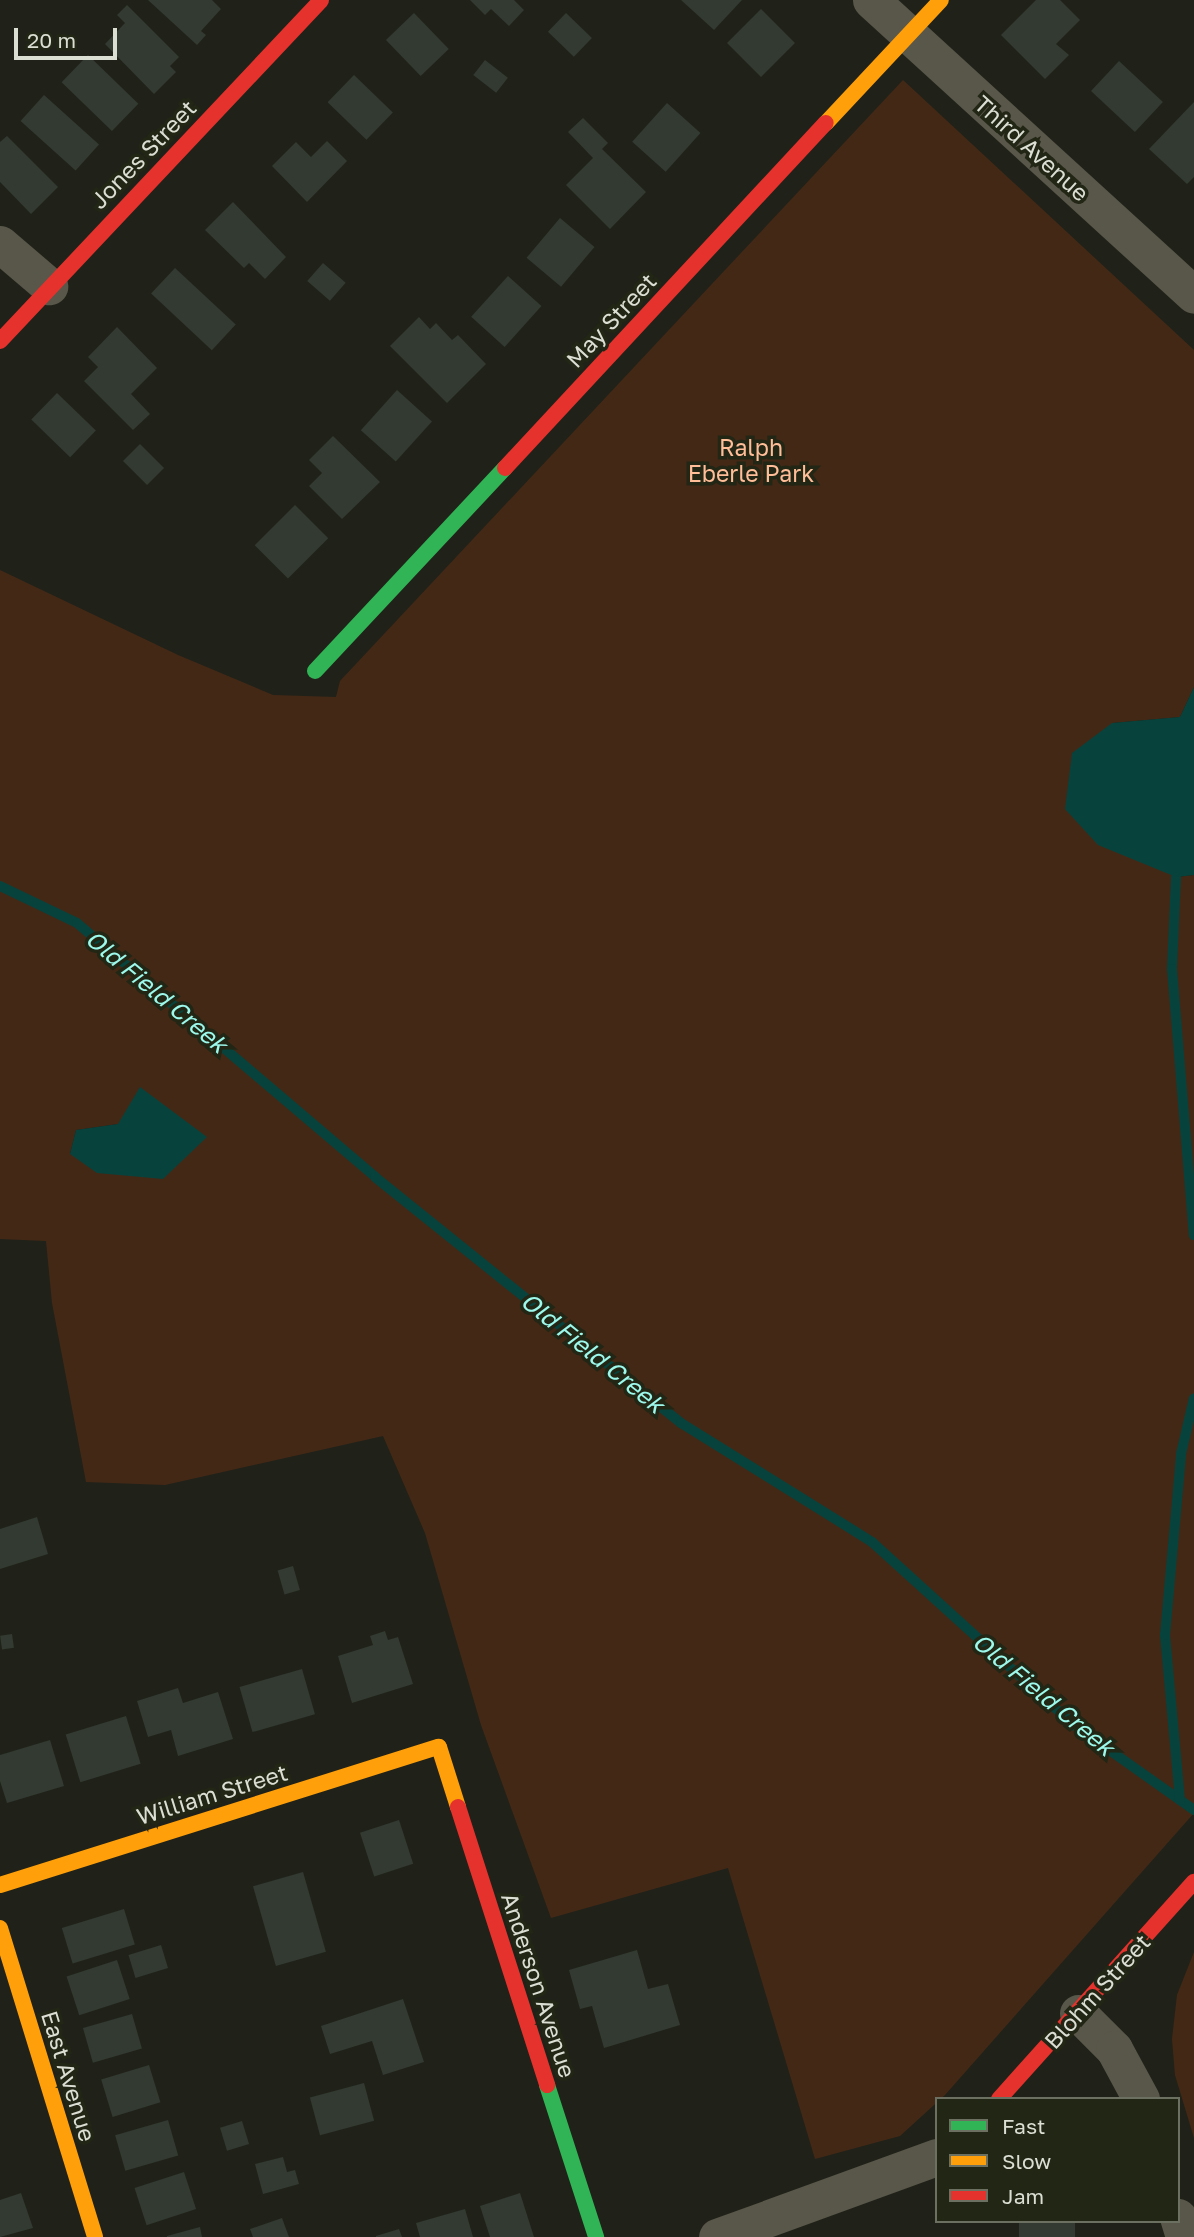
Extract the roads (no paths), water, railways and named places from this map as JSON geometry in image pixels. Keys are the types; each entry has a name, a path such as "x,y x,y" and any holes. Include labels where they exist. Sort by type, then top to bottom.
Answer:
{"street":[{"name":"Jones Street","path":"0,341 321,0"},
{"name":"Third Avenue","path":"871,0 1194,295"},
{"name":"May Street","path":"314,671 941,0"},
{"path":"0,244 49,286"},
{"name":"William Street","path":"0,1885 439,1747"},
{"name":"Anderson Avenue","path":"439,1747 596,2237"},
{"name":"Blohm Street","path":"1001,2097 1194,1882"},
{"name":"East Avenue","path":"0,1928 95,2237"},
{"path":"1078,2012 1114,2049 1140,2097"},
{"path":"717,2237 935,2158"}],"water":[{"path":"1194,687 1194,875 1176,877 1098,845 1065,809 1072,753 1112,723 1180,717"},
{"path":"140,1087 207,1137 163,1179 97,1173 70,1154 76,1130 118,1124"}],"waterway":[{"path":"1176,877 1172,969 1194,1235"},
{"name":"Old Field Creek","path":"0,886 77,923 375,1177 681,1423 872,1542 1074,1725 1194,1810"},
{"path":"1180,1800 1165,1635 1181,1454 1194,1398"}],"park label":[{"name":"Ralph Eberle Park","path":"751,460"}]}
